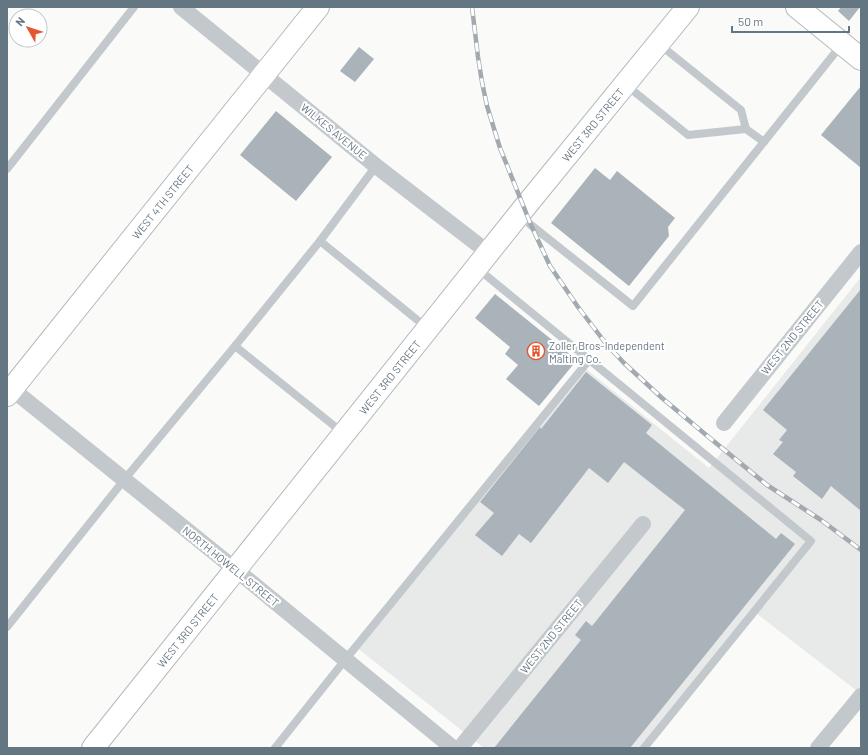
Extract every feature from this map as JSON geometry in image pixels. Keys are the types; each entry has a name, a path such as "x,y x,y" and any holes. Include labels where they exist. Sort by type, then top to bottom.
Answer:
{"main road":[{"name":"WEST 4TH STREET","path":"9,390 318,7"},
{"name":"WEST 3RD STREET","path":"93,748 483,260 688,7"},
{"path":"797,7 861,59"}],"street":[{"name":"WILKES AVENUE","path":"181,7 376,166 483,260"},
{"name":"WEST 2ND STREET","path":"724,423 861,252"},
{"name":"NORTH HOWELL STREET","path":"9,390 236,569 453,748"},
{"name":"WEST 2ND STREET","path":"460,748 643,524"},
{"path":"818,748 861,696"}],"lane":[{"path":"7,169 134,7"},
{"path":"658,44 741,110 746,129 764,142"},
{"path":"520,214 531,225 633,306 843,44"},
{"path":"626,84 688,135 746,129"},
{"path":"7,627 124,480 320,241 376,166"},
{"path":"320,241 428,329"},
{"path":"483,260 589,360 811,541 644,748"},
{"path":"235,346 344,434"},
{"path":"276,748 345,660 589,360"}],"shaded area":[{"path":"861,277 861,694 752,610 641,748 484,748 356,647 586,369 709,468"}],"building":[{"path":"841,7 860,7 849,21 838,11"},
{"path":"359,47 374,59 355,82 340,71"},
{"path":"861,86 861,168 821,135"},
{"path":"276,111 332,157 296,201 240,155"},
{"path":"595,168 610,180 617,171 675,218 668,227 669,236 629,286 551,223"},
{"path":"861,289 861,511 831,486 822,499 793,476 796,472 773,454 783,442 779,440 787,430 763,410"},
{"name":"Zoller Bros-Independent Malting Co.","path":"495,294 577,360 539,406 506,379 518,365 505,354 510,347 475,318"},
{"path":"586,372 652,425 646,433 776,539 781,533 795,544 630,748 494,748 581,640 575,635 586,621 592,626 685,510 624,462 608,483 589,468 531,543 519,534 502,556 475,535 494,513 480,502"}],"railway":[{"path":"472,7 482,82 487,106 500,148 531,225 550,266 578,307 607,345 662,398 767,485 821,520 861,550"}],"place":[{"name":"Zoller Bros-Independent Malting Co.","path":"536,351"}]}
